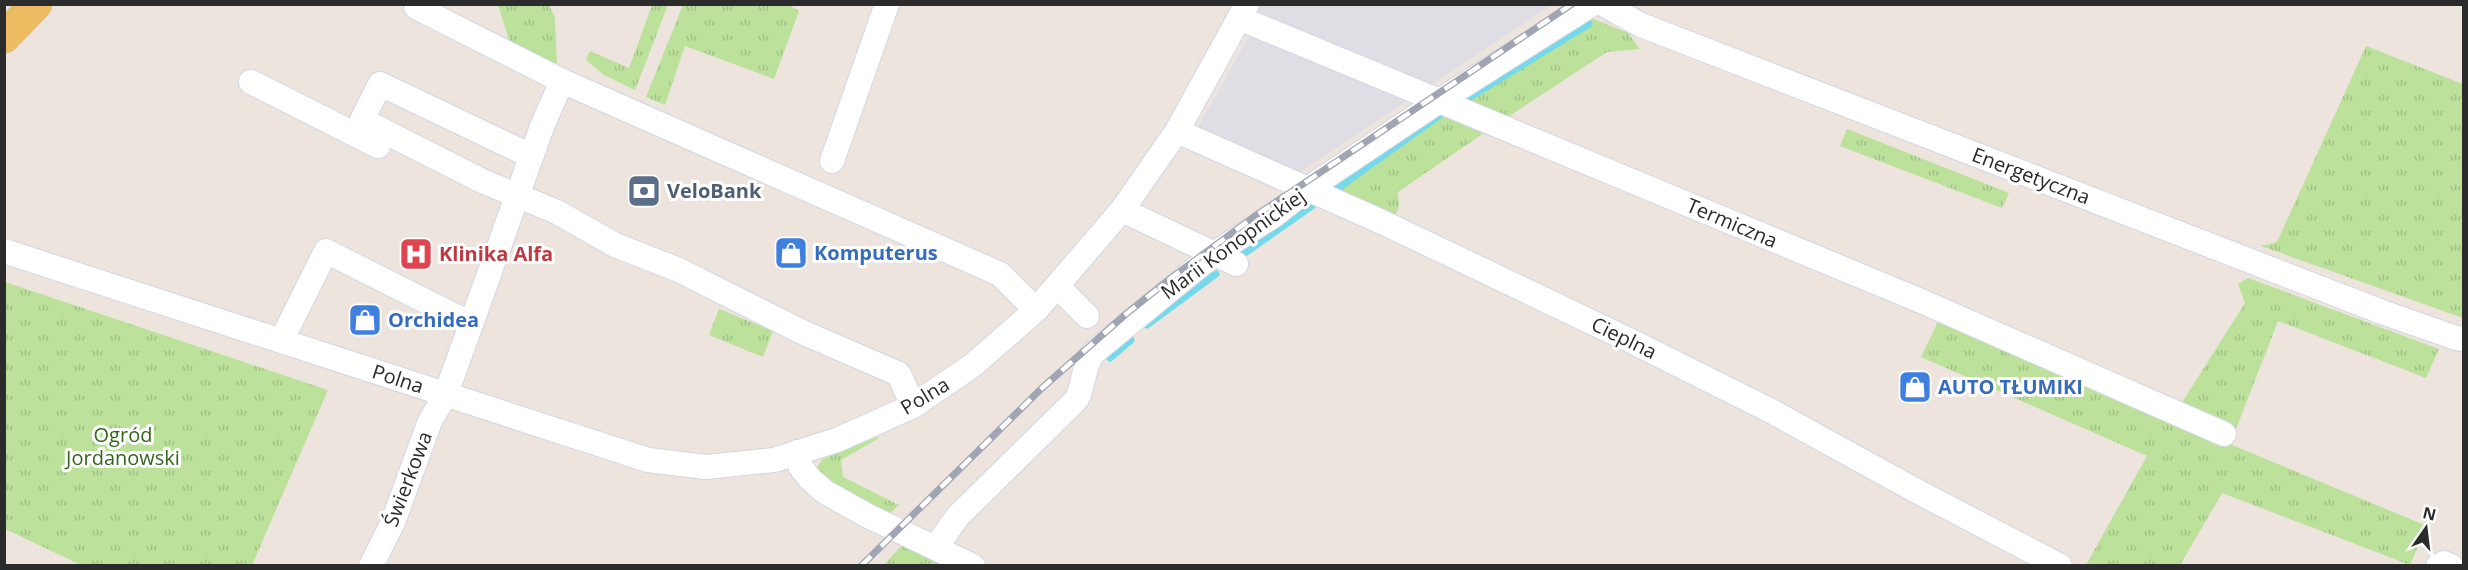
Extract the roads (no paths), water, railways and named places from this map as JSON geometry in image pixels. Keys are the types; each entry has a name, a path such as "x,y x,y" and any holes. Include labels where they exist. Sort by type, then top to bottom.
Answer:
{"main road":[{"path":"4,37 36,4"}],"street":[{"path":"832,161 887,4"},
{"name":"Marii Konopnickiej","path":"936,547 958,516 1077,399 1082,389 1088,360 1093,353 1215,253 1273,216 1306,190 1439,101 1592,4"},
{"name":"Energetyczna","path":"1603,4 1641,25 1674,38 2382,312 2463,339"},
{"path":"416,6 562,81 1000,274 1032,306"},
{"name":"Termiczna","path":"1243,11 1439,101 1921,301 2223,434"},
{"name":"Polna","path":"4,251 648,460 706,467 774,460 837,440 913,406 973,365 1032,306 1059,286 1122,210 1177,131 1243,11"},
{"name":"Świerkowa","path":"371,566 393,522 430,421 446,394 531,156 562,81"},
{"path":"251,82 514,203 557,212 615,244 679,270 802,332 899,374 913,406"},
{"path":"514,203 482,182 362,120 380,84 531,156"},
{"name":"Cieplna","path":"1177,131 1382,222 1661,356 1773,412 2060,566"},
{"path":"1122,210 1236,264"},
{"path":"281,341 326,251 471,324"},
{"path":"1059,286 1087,316"},
{"path":"797,453 800,466 810,479 825,492 868,516 973,566"},
{"path":"2438,566 2444,563 2451,566"}],"waterway":[{"path":"1467,99 1589,24"},
{"path":"1334,191 1443,113"},
{"path":"1242,255 1312,206"},
{"path":"1147,325 1216,274"},
{"path":"1110,358 1131,340"}],"railway":[{"path":"861,566 1042,388 1126,314 1171,278 1255,216 1572,4"}],"place":[{"name":"VeloBank","path":"644,191"},
{"name":"Komputerus","path":"791,253"},
{"name":"Klinika Alfa","path":"416,254"},
{"name":"Orchidea","path":"365,320"},
{"name":"AUTO TŁUMIKI","path":"1915,387"}],"park label":[{"name":"Ogród Jordanowski","path":"123,446"}]}
